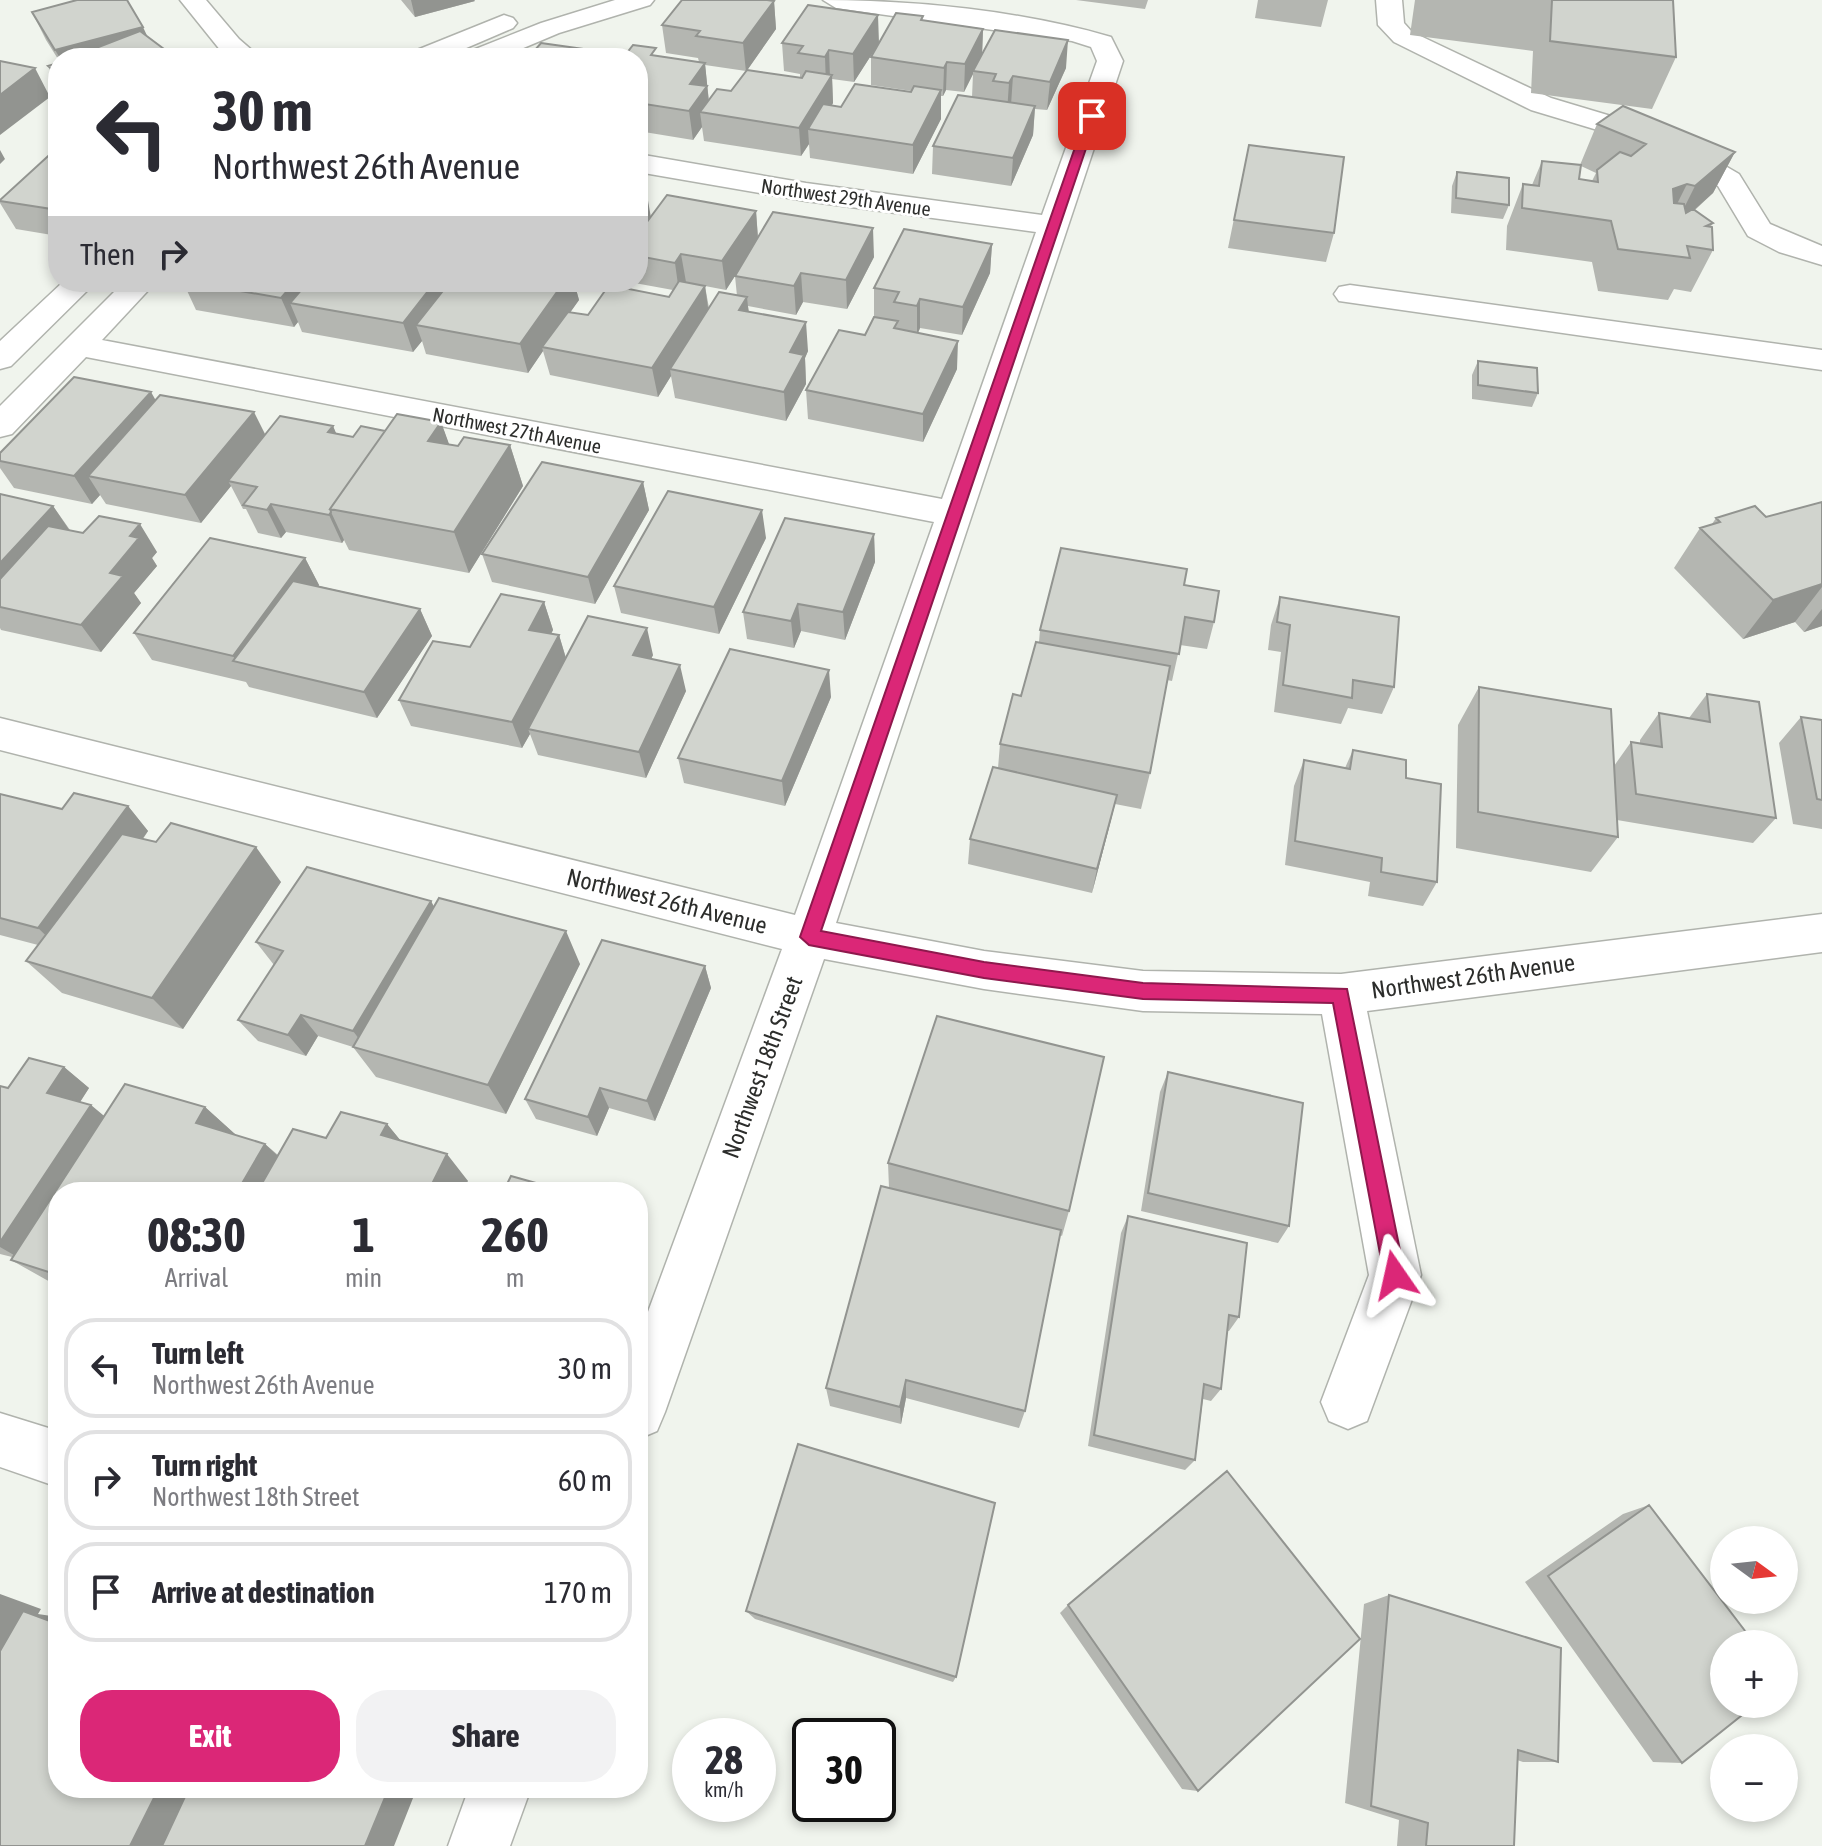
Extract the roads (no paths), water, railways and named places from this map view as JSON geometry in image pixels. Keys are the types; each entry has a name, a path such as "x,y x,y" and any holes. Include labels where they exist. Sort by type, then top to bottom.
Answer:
{"street":[{"path":"196,4 226,0"},
{"path":"444,48 523,14 566,0"},
{"path":"501,48 550,28 641,0"},
{"name":"Northwest 18th Street","path":"648,1384 809,937 1110,61 1102,42 1074,34 836,0"},
{"path":"1389,0 1391,25 1403,37 1541,104 1634,132 1693,159 1729,180 1759,230 1790,246 1822,256"},
{"path":"196,4 234,48"},
{"name":"Northwest 29th Avenue","path":"648,165 806,192 1055,226"},
{"path":"7,344 69,292"},
{"path":"0,426 131,292"},
{"path":"1350,294 1822,360"},
{"name":"Northwest 27th Avenue","path":"79,346 954,514"},
{"name":"Northwest 26th Avenue","path":"0,734 809,937 984,970 1143,991 1341,994 1822,933"},
{"path":"1341,994 1395,1275 1348,1402"},
{"path":"0,1440 48,1456"},
{"path":"479,1846 496,1798"}]}
